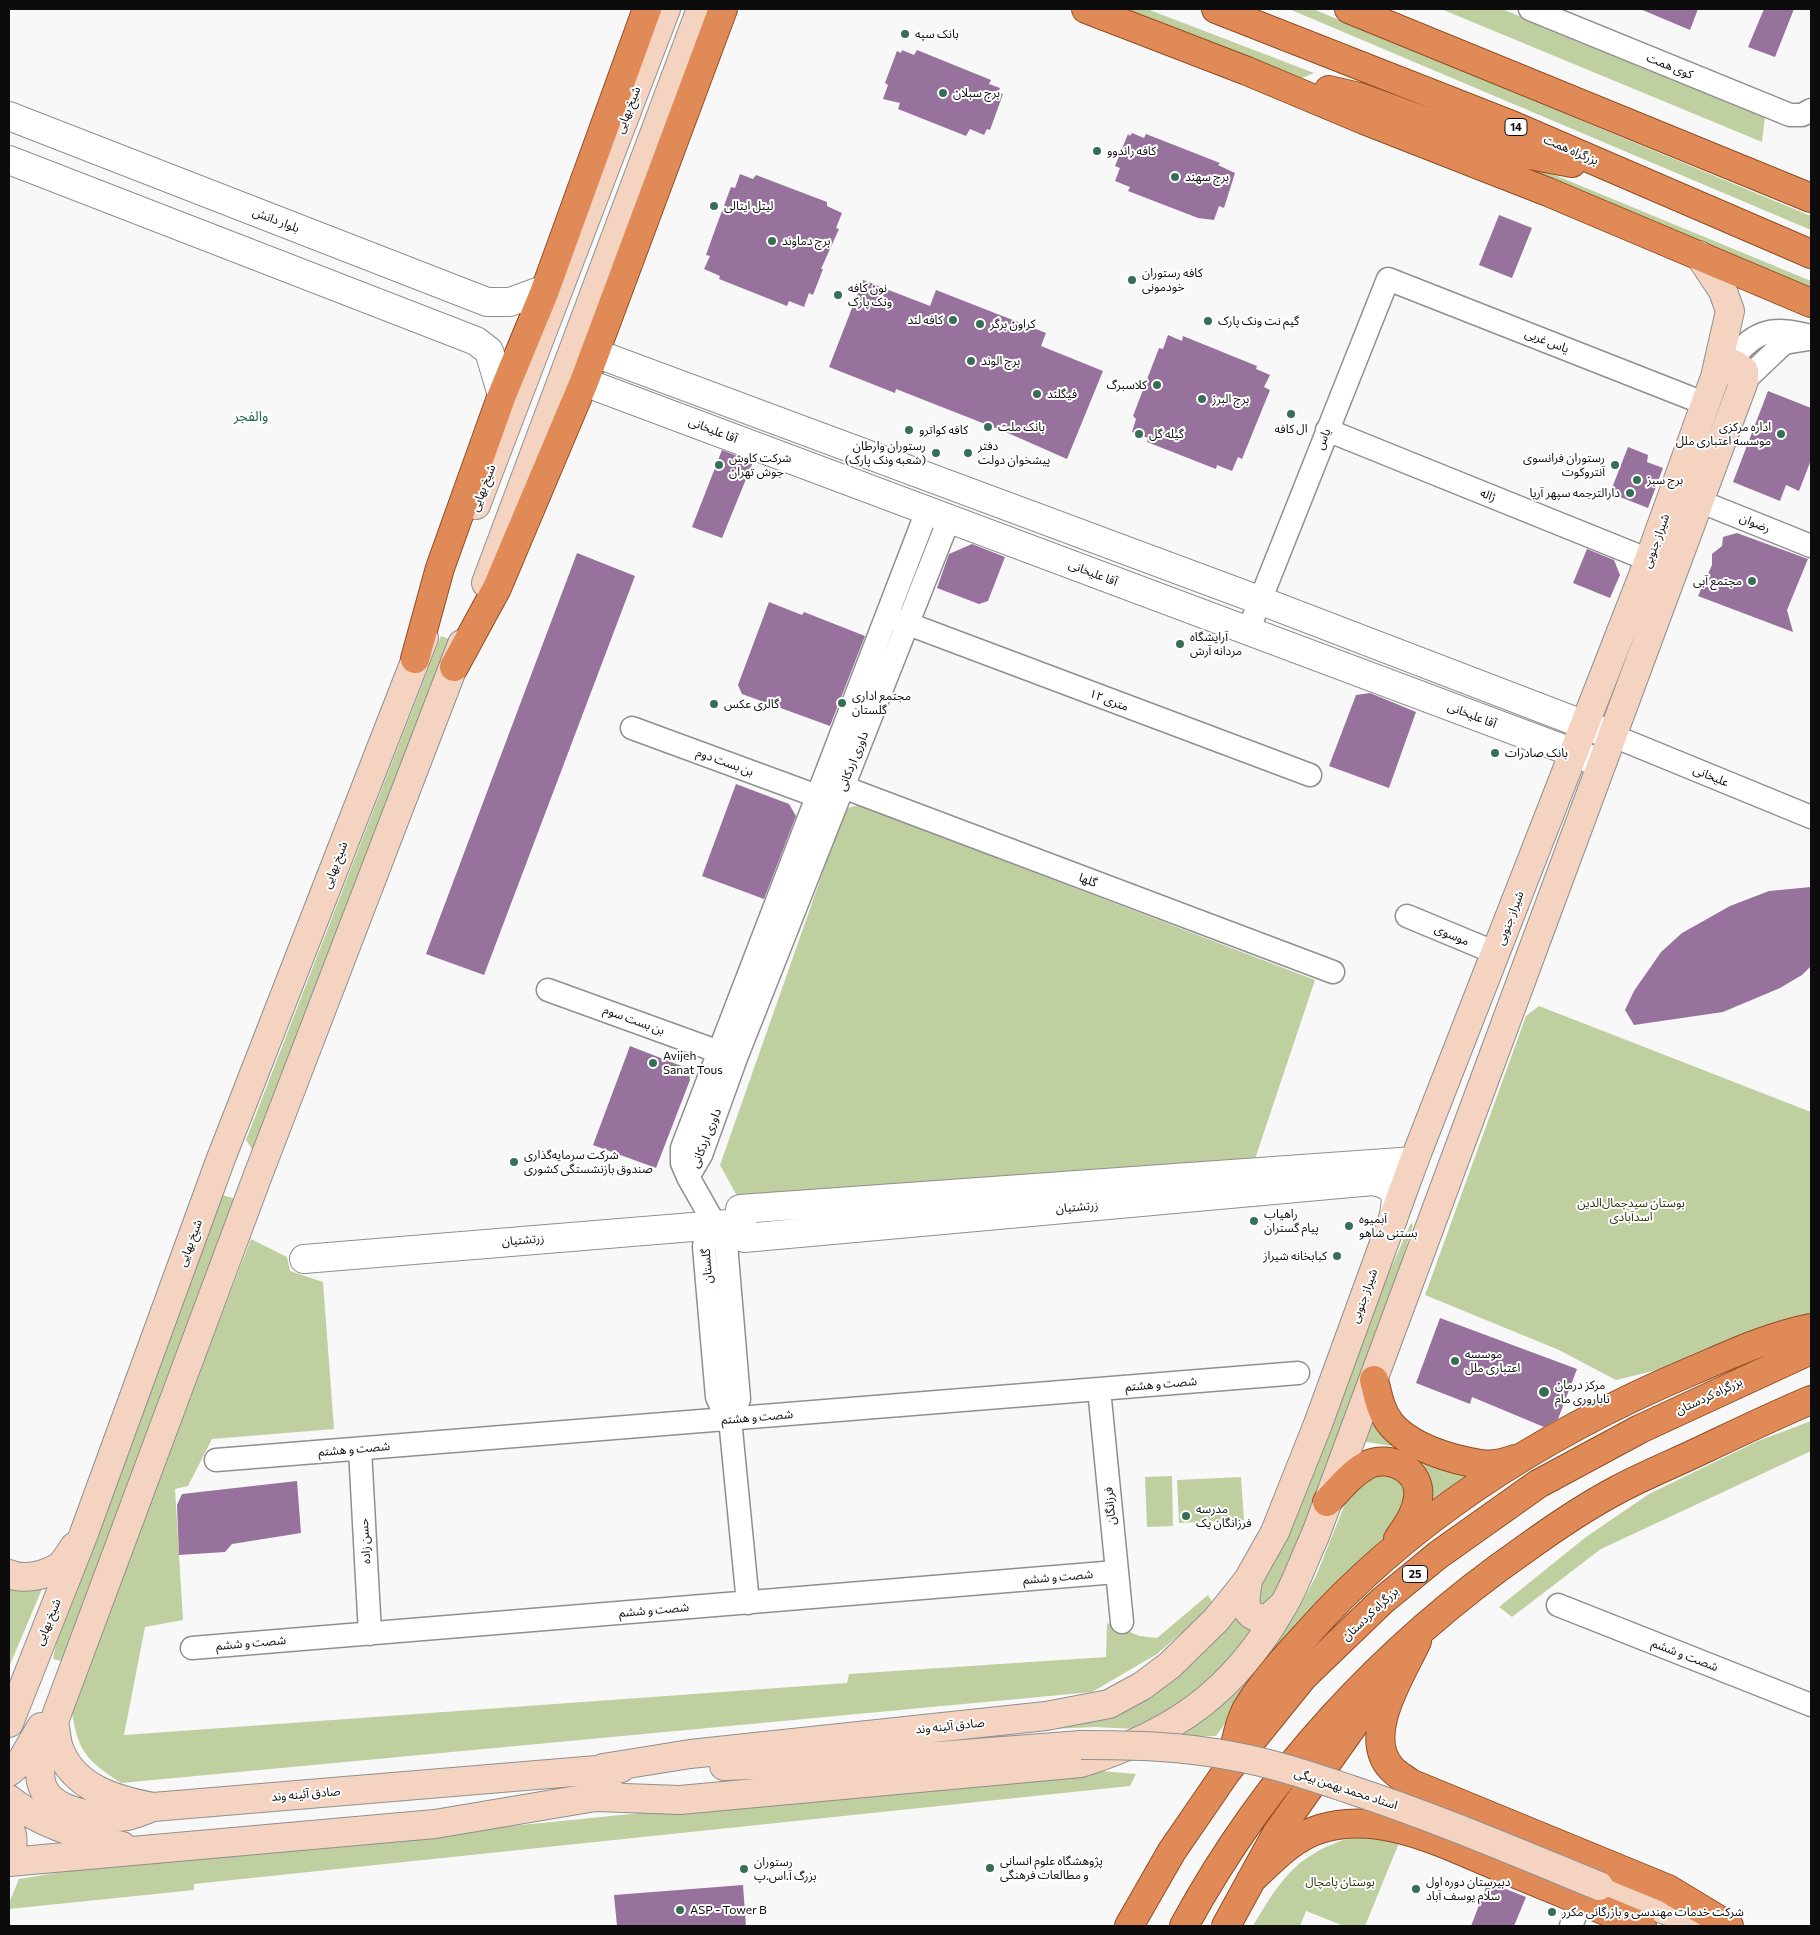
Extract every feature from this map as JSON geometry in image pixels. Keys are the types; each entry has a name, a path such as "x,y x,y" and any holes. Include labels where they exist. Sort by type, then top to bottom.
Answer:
{"highway":[{"path":"415,660 440,568 511,394 545,289 648,9"},
{"path":"454,667 497,588 584,382 723,9"},
{"path":"1086,9 1247,71 1699,254 1811,303"},
{"name":"بزرگراه همت","path":"1216,9 1504,122 1811,254"},
{"path":"1349,9 1804,193"},
{"path":"1247,71 1358,97 1503,150 1628,174"},
{"path":"1227,1772 1246,1711 1277,1667 1324,1614 1391,1550 1519,1458 1577,1424 1635,1395 1752,1345 1811,1328"},
{"name":"بزرگراه کردستان","path":"1129,1926 1172,1851 1227,1772 1303,1677 1382,1601 1446,1549 1538,1484 1698,1401 1811,1350"},
{"path":"1374,1380 1381,1408 1390,1424 1406,1437 1448,1456 1482,1465 1500,1464 1519,1458"},
{"path":"1184,1926 1209,1880 1262,1804 1350,1696 1423,1628 1484,1578 1551,1530 1616,1491 1777,1414 1811,1400"},
{"path":"1327,1502 1354,1473 1369,1464 1385,1460 1398,1463 1410,1472 1417,1484 1419,1496 1414,1514 1391,1550"},
{"path":"1423,1628 1385,1712 1380,1734 1380,1745 1391,1768 1410,1783 1668,1889 1729,1926"},
{"path":"1226,1926 1277,1833 1423,1628"},
{"path":"1387,1827 1381,1818 1380,1806 1384,1796 1392,1788 1410,1783"},
{"path":"1250,1880 1296,1841 1320,1828 1362,1824 1387,1827 1428,1839 1590,1893 1642,1926"}],"main road":[{"name":"شیخ بهایی","path":"511,394 666,9"},
{"path":"9,1772 20,1764 45,1720 72,1655 84,1642 258,1175 454,667 701,9"},
{"name":"شیراز جنوبی","path":"1081,1754 1116,1752 1158,1734 1203,1703 1239,1668 1284,1604 1315,1536 1699,501 1728,375 1730,311 1723,291 1699,254"},
{"name":"شیراز جنوبی","path":"1248,1580 1278,1524 1414,1161 1649,560 1706,404 1728,375"},
{"name":"شیخ بهایی","path":"9,1723 83,1536 220,1161 415,660"},
{"path":"220,1161 258,1175"},
{"path":"9,1574 16,1577 39,1575 60,1566 83,1536"},
{"path":"1248,1580 1245,1606 1250,1614 1259,1618 1268,1618 1284,1604"},
{"name":"صادق آئینه وند","path":"84,1642 58,1712 59,1748 67,1763 88,1786 122,1801 153,1807 603,1768 690,1754 1046,1716 1109,1704 1142,1686 1170,1664 1216,1620 1248,1580"},
{"name":"استاد محمد بهمن بیگی","path":"1081,1754 1142,1745 1232,1756 1274,1766 1428,1816 1590,1893 1677,1926"},
{"name":"صادق آئینه وند","path":"603,1768 785,1766 1081,1754"},
{"name":"صادق آئینه وند","path":"596,1797 680,1800 1081,1754"},
{"name":"صادق آئینه وند","path":"9,1863 435,1824 785,1766"},
{"path":"432,1783 435,1824"},
{"path":"9,1799 38,1819 67,1831 141,1851"},
{"path":"9,1828 12,1831 13,1842 9,1863"},
{"name":"استاد محمد بهمن بیگی","path":"1590,1893 1709,1926"}],"street":[{"name":"کوی همت","path":"1530,9 1790,115 1802,115 1811,110"},
{"name":"بلوار دانش","path":"9,116 487,302 510,302 545,289"},
{"path":"9,160 476,340 490,351 511,394"},
{"name":"یاس غربی","path":"1388,279 1706,404"},
{"name":"یاس","path":"1248,631 1388,279"},
{"path":"451,330 462,328 468,317 470,303 462,292"},
{"path":"1728,375 1784,343 1811,337"},
{"path":"595,353 1259,600 1611,734"},
{"name":"آقا علیخانی","path":"584,382 1601,763"},
{"path":"719,432 730,404"},
{"name":"ژاله","path":"1327,430 1649,560"},
{"path":"938,515 950,485"},
{"name":"رضوان","path":"1699,501 1811,546"},
{"name":"داوری اردکانی","path":"728,1055 817,796 887,616 938,515"},
{"name":"داوری اردکانی","path":"713,1223 682,1163 682,1148 728,1055 843,787 908,624 938,515"},
{"name":"۱۲ متری","path":"887,616 1310,776"},
{"name":"بن بست دوم","path":"632,728 817,796"},
{"name":"علیخانی","path":"1611,734 1811,817"},
{"path":"817,796 843,787"},
{"name":"گلها","path":"843,787 1333,972"},
{"name":"موسوی","path":"1407,916 1496,954"},
{"name":"بن بست سوم","path":"548,990 728,1055"},
{"name":"زرتشتیان","path":"1393,1219 1397,1201 1395,1191 1386,1184 1373,1181 744,1238 740,1210 1414,1161"},
{"name":"زرتشتیان","path":"304,1259 713,1223 742,1223"},
{"name":"گلستان","path":"713,1223 706,1234 704,1247 716,1387 722,1408 730,1419 748,1602"},
{"name":"شصت و هشتم","path":"216,1460 1298,1373"},
{"name":"فرزانگان","path":"1099,1389 1122,1622"},
{"name":"حسن زاده","path":"360,1449 370,1634"},
{"name":"شصت و ششم","path":"192,1648 1116,1572"},
{"name":"شصت و ششم","path":"1558,1605 1811,1704"},
{"path":"1571,1926 1590,1893"}],"green space":[{"path":"1118,9 1147,9 1314,73 1302,78"},
{"path":"1289,9 1313,9 1811,216 1811,230"},
{"path":"1441,9 1502,9 1765,117 1762,142"},
{"path":"1437,138 1516,159 1811,281 1811,290"},
{"path":"441,636 451,640 261,1148 252,1149 246,1140"},
{"path":"858,805 1315,980 1255,1159 742,1205 720,1165 845,809"},
{"name":"بوستان سیدجمال‌الدین اسدآبادی","path":"1539,1006 1811,1112 1811,1313 1665,1368 1616,1380 1559,1350 1425,1295 1526,1016"},
{"path":"222,1195 233,1198 237,1203 61,1661 53,1659 62,1616"},
{"path":"1411,1223 1413,1225 1387,1305 1314,1503 1276,1589 1264,1610 1258,1612 1256,1596 1277,1553 1371,1313"},
{"path":"251,1239 287,1257 290,1271 323,1282 334,1429 212,1439 188,1486 175,1489 183,1620 145,1627 124,1735 847,1683 849,1674 1106,1657 1107,1623 1140,1636 1157,1638 1208,1595 1214,1605 1157,1654 1092,1692 121,1783 86,1755 81,1747 74,1726 72,1712 175,1434"},
{"path":"1367,1412 1470,1473 1430,1501 1415,1461 1392,1446 1360,1441"},
{"path":"1811,1421 1811,1451 1601,1549 1512,1617 1499,1607 1586,1537 1649,1494 1758,1441"},
{"path":"1376,1468 1404,1479 1409,1500 1390,1532 1354,1565 1286,1641 1216,1736 1176,1737 1276,1643 1295,1615 1316,1576 1349,1494"},
{"path":"1172,1476 1173,1526 1147,1527 1145,1477"},
{"path":"1241,1477 1244,1520 1179,1523 1177,1480"},
{"path":"45,1582 9,1667 9,1584"},
{"path":"1234,1613 1261,1630 1249,1648 1154,1730 1095,1727 1051,1729"},
{"path":"1078,1769 1136,1774 1130,1786 194,1884 194,1890 9,1909 9,1903 19,1879 74,1870"},
{"name":"بوستان پامچال","path":"1350,1838 1401,1838 1365,1926 1344,1926 1306,1911 1300,1926 1253,1926 1282,1882 1303,1861 1332,1844"}],"building":[{"path":"1640,9 1698,9 1690,30"},
{"path":"1764,9 1794,9 1775,57 1748,47"},
{"name":"برج سبلان","path":"902,50 914,55 917,50 991,80 989,84 1000,88 998,92 1003,94 990,130 987,129 984,135 970,129 966,136 898,109 900,103 883,99 888,85 885,83 897,51 901,53"},
{"name":"برج سهند","path":"1132,133 1144,138 1146,134 1220,163 1218,165 1235,173 1224,208 1219,206 1214,220 1198,218 1128,191 1130,187 1115,181 1120,168 1115,166 1128,134 1130,136"},
{"name":"برج دماوند","path":"740,174 753,179 756,175 827,202 827,206 842,213 836,228 839,229 821,269 823,269 813,295 809,293 804,307 789,301 787,306 719,279 720,276 704,269 710,256 706,255 731,187 735,188"},
{"path":"1499,215 1532,228 1512,278 1479,265"},
{"path":"863,280 930,306 936,290 1046,333 1041,346 1103,371 1067,459 1008,433 896,389 895,393 829,367"},
{"name":"برج البرز","path":"1168,335 1182,341 1183,336 1257,366 1256,369 1270,375 1264,387 1270,390 1242,459 1238,457 1232,471 1217,465 1216,469 1147,442 1148,438 1132,432 1136,419 1133,416 1159,348 1163,349"},
{"name":"اداره مرکزی موسسه اعتباری ملل","path":"1768,391 1811,408 1811,460 1799,491 1786,485 1780,501 1733,482"},
{"name":"برج سبز","path":"1628,447 1648,455 1647,462 1663,468 1648,508 1610,493"},
{"path":"722,450 753,462 722,538 692,527"},
{"name":"مجتمع آبی","path":"1737,533 1808,559 1787,610 1793,632 1698,596 1712,565 1712,554 1722,546 1723,537"},
{"path":"972,544 1005,557 988,601 979,604 937,588 949,554"},
{"path":"1587,549 1614,560 1620,575 1610,598 1573,583"},
{"path":"577,553 635,576 484,975 426,954"},
{"path":"769,602 802,615 804,612 865,636 830,726 742,694 738,685"},
{"path":"1370,693 1416,712 1389,788 1329,766 1356,695"},
{"path":"736,784 789,804 796,816 764,899 702,876"},
{"path":"1811,887 1811,966 1802,975 1780,988 1723,1012 1634,1025 1625,1010 1634,991 1661,952 1682,933 1730,906 1769,891"},
{"path":"630,1046 689,1069 690,1080 656,1168 593,1145"},
{"path":"1440,1318 1577,1369 1558,1419 1544,1427 1472,1397 1470,1404 1416,1383"},
{"path":"297,1481 301,1533 232,1544 225,1552 179,1555 177,1505 182,1494"},
{"path":"1488,1882 1526,1897 1514,1926 1471,1926"},
{"name":"ASP - Tower B","path":"743,1885 746,1926 617,1926 614,1895"}],"place":[{"name":"بانک سپه","path":"905,34"},
{"name":"برج سبلان","path":"943,93"},
{"name":"کافه راندوو","path":"1097,151"},
{"name":"برج سهند","path":"1175,177"},
{"name":"لیتل ایتالی","path":"714,206"},
{"name":"برج دماوند","path":"772,241"},
{"name":"کافه رستوران خودمونی","path":"1132,280"},
{"name":"نون کافه ونک پارک","path":"838,295"},
{"name":"کافه لند","path":"953,320"},
{"name":"گیم نت ونک پارک","path":"1208,321"},
{"name":"کراون برگر","path":"980,324"},
{"name":"برج الوند","path":"971,361"},
{"name":"کلاسبرگ","path":"1157,385"},
{"name":"فیگلند","path":"1037,394"},
{"name":"برج البرز","path":"1202,399"},
{"name":"ال کافه","path":"1291,414"},
{"name":"بانک ملت","path":"988,427"},
{"name":"کافه کواترو","path":"909,430"},
{"name":"گیله گل","path":"1139,434"},
{"name":"اداره مرکزی موسسه اعتباری ملل","path":"1781,434"},
{"name":"رستوران وارطان (شعبه ونک پارک)","path":"936,453"},
{"name":"دفتر پیشخوان دولت","path":"968,453"},
{"name":"شرکت کاوش جوش تهران","path":"719,465"},
{"name":"رستوران فرانسوی آنتروکوت","path":"1615,465"},
{"name":"برج سبز","path":"1637,480"},
{"name":"دارالترجمه سپهر آریا","path":"1630,493"},
{"name":"مجتمع آبی","path":"1752,581"},
{"name":"آرایشگاه مردانه آرش","path":"1180,644"},
{"name":"مجتمع اداری گلستان","path":"842,703"},
{"name":"گالری عکس","path":"714,704"},
{"name":"بانک صادرات","path":"1495,753"},
{"name":"Avijeh Sanat Tous","path":"653,1063"},
{"name":"شرکت سرمایه‌گذاری صندوق بازنشستگی کشوری","path":"514,1162"},
{"name":"راهیاب پیام گستران","path":"1254,1221"},
{"name":"آبمیوه بستنی شاهو","path":"1349,1226"},
{"name":"کبابخانه شیراز","path":"1337,1256"},
{"name":"موسسه اعتباری ملل","path":"1455,1361"},
{"name":"مرکز درمان ناباروری مام","path":"1544,1392"},
{"name":"مدرسه فرزانگان یک","path":"1186,1516"},
{"name":"پژوهشگاه علوم انسانی و مطالعات فرهنگی","path":"990,1868"},
{"name":"رستوران بزرگ آ.اس.پ","path":"744,1869"},
{"name":"دبیرستان دوره اول سلام یوسف آباد","path":"1416,1889"},
{"name":"ASP - Tower B","path":"680,1910"},
{"name":"شرکت خدمات مهندسی و بازرگانی مکرر","path":"1552,1912"}],"district":[{"name":"والفجر","path":"251,416"}]}
